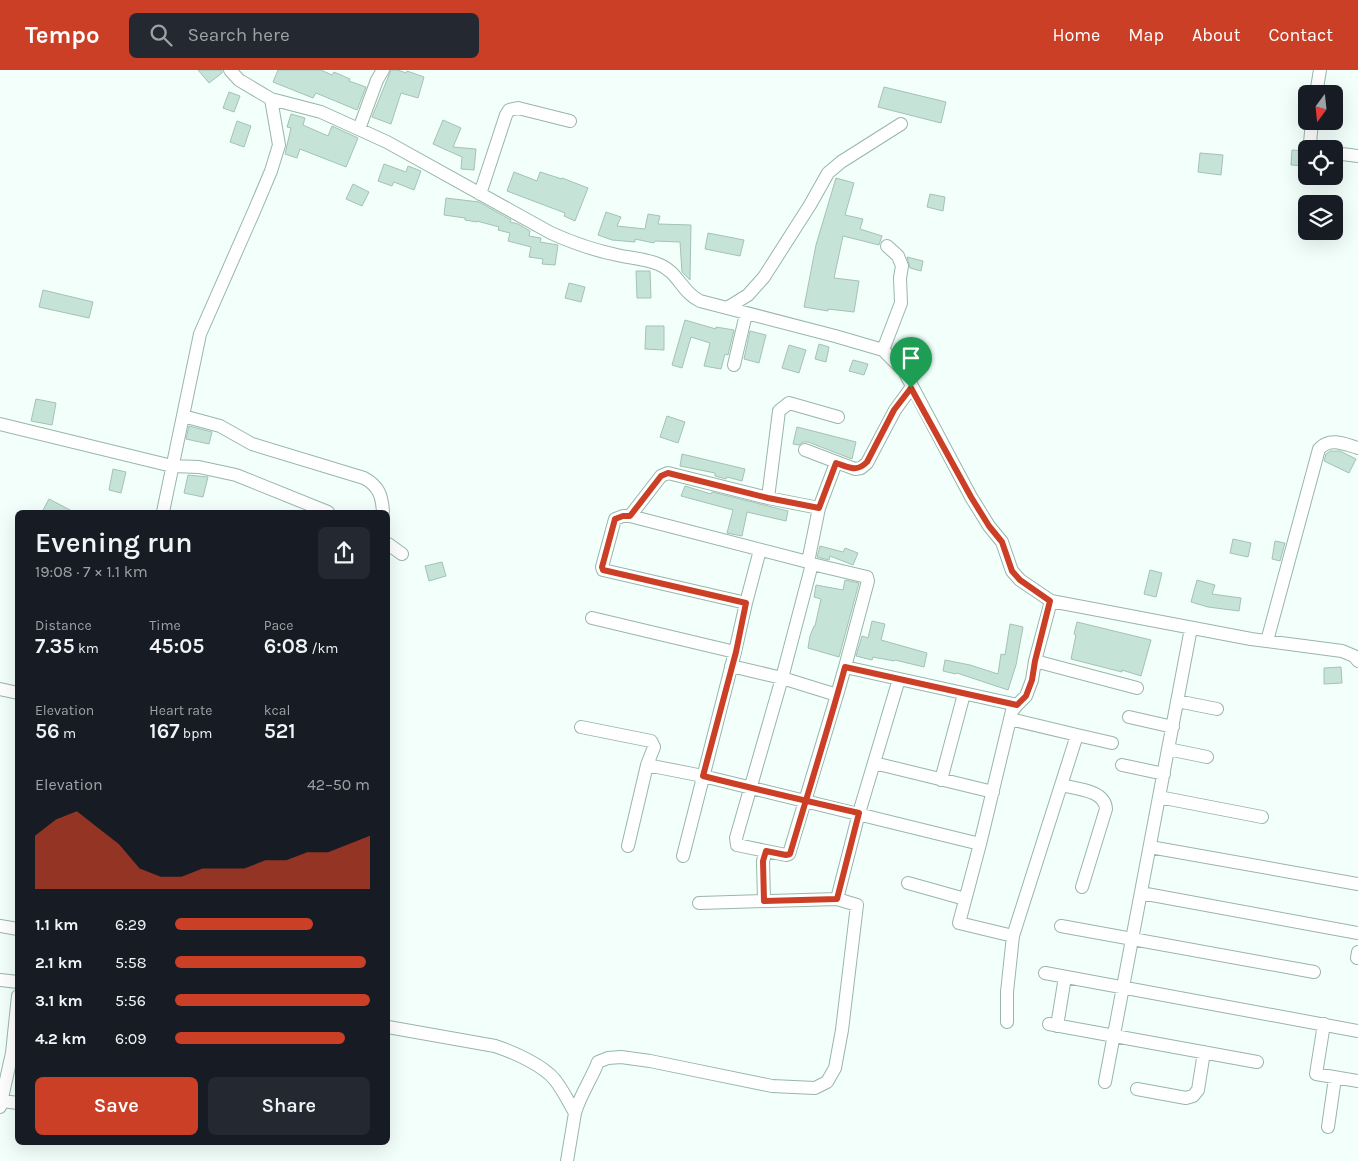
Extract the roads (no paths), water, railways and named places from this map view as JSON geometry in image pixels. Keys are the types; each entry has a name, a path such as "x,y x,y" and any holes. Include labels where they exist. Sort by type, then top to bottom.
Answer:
{"street":[{"path":"230,70 240,80 271,99 321,112 359,129 576,245 657,263 670,269 692,297 746,314 884,350 904,371 911,388 971,497 989,526 1002,542 1012,571 1020,580 1050,601 1192,628 1342,651 1349,653 1358,661"},
{"path":"359,129 377,80 383,70"},
{"path":"1318,85 1320,70"},
{"path":"163,510 200,334 271,171 279,145 271,99"},
{"path":"480,194 509,110 518,108 570,121"},
{"path":"727,308 748,295 764,277 828,173 841,162 901,124"},
{"path":"1343,154 1358,156"},
{"path":"884,350 901,303 900,278 902,266 898,256 887,246"},
{"path":"734,364 746,314"},
{"path":"805,450 836,463 855,469 861,468 867,462 894,410 911,388"},
{"path":"768,498 779,411 790,403 838,417"},
{"path":"183,416 220,426 252,444 364,478 373,483 381,493 383,510"},
{"path":"0,424 29,433 172,466 199,467 236,475 323,510"},
{"path":"1267,640 1319,449 1324,443 1332,442 1358,448"},
{"path":"746,603 603,570 602,567 615,519 630,516 810,563 865,576 868,578 845,667 790,854 786,855 737,845 736,842 782,678 810,563 819,508 836,463"},
{"path":"630,516 661,476 668,473 768,498 819,508"},
{"path":"390,545 402,554"},
{"path":"683,856 736,652 760,550"},
{"path":"1013,936 959,923 1012,711 1026,696 1032,680 1050,601"},
{"path":"592,618 736,652"},
{"path":"1105,1082 1192,628"},
{"path":"1035,661 1137,688"},
{"path":"732,666 782,678 837,695"},
{"path":"845,667 1017,705"},
{"path":"837,899 859,813 899,680"},
{"path":"0,689 15,692"},
{"path":"941,780 964,694"},
{"path":"1178,701 1217,709"},
{"path":"1129,717 1173,726"},
{"path":"1010,719 1112,743"},
{"path":"581,727 651,740 654,747 647,765 628,846"},
{"path":"1007,1022 1007,992 1013,936 1077,735"},
{"path":"1168,749 1207,757"},
{"path":"874,763 993,792"},
{"path":"647,765 703,776 859,813 980,844"},
{"path":"1122,765 1164,774"},
{"path":"1061,785 1091,792 1103,798 1106,804 1082,887"},
{"path":"1159,797 1262,817"},
{"path":"1150,847 1358,884"},
{"path":"764,901 763,861 766,851"},
{"path":"908,883 965,899"},
{"path":"1141,893 1358,933"},
{"path":"567,1161 579,1098 590,1081 598,1062 608,1058 621,1057 650,1061 772,1086 815,1088 827,1082 835,1068 842,1030 857,905 837,899 699,903"},
{"path":"0,926 15,928"},
{"path":"1061,926 1314,972"},
{"path":"1045,973 1358,1030"},
{"path":"1065,977 1053,1025 1257,1062"},
{"path":"0,980 15,982"},
{"path":"15,1006 6,1036 15,1053 2,1085 1,1104 15,1103"},
{"path":"1324,1024 1316,1074 1358,1082"},
{"path":"390,1027 495,1046 511,1051 530,1061 555,1080 575,1114"},
{"path":"1137,1088 1186,1098 1193,1096 1198,1090 1204,1052"},
{"path":"1328,1127 1335,1078"}]}
